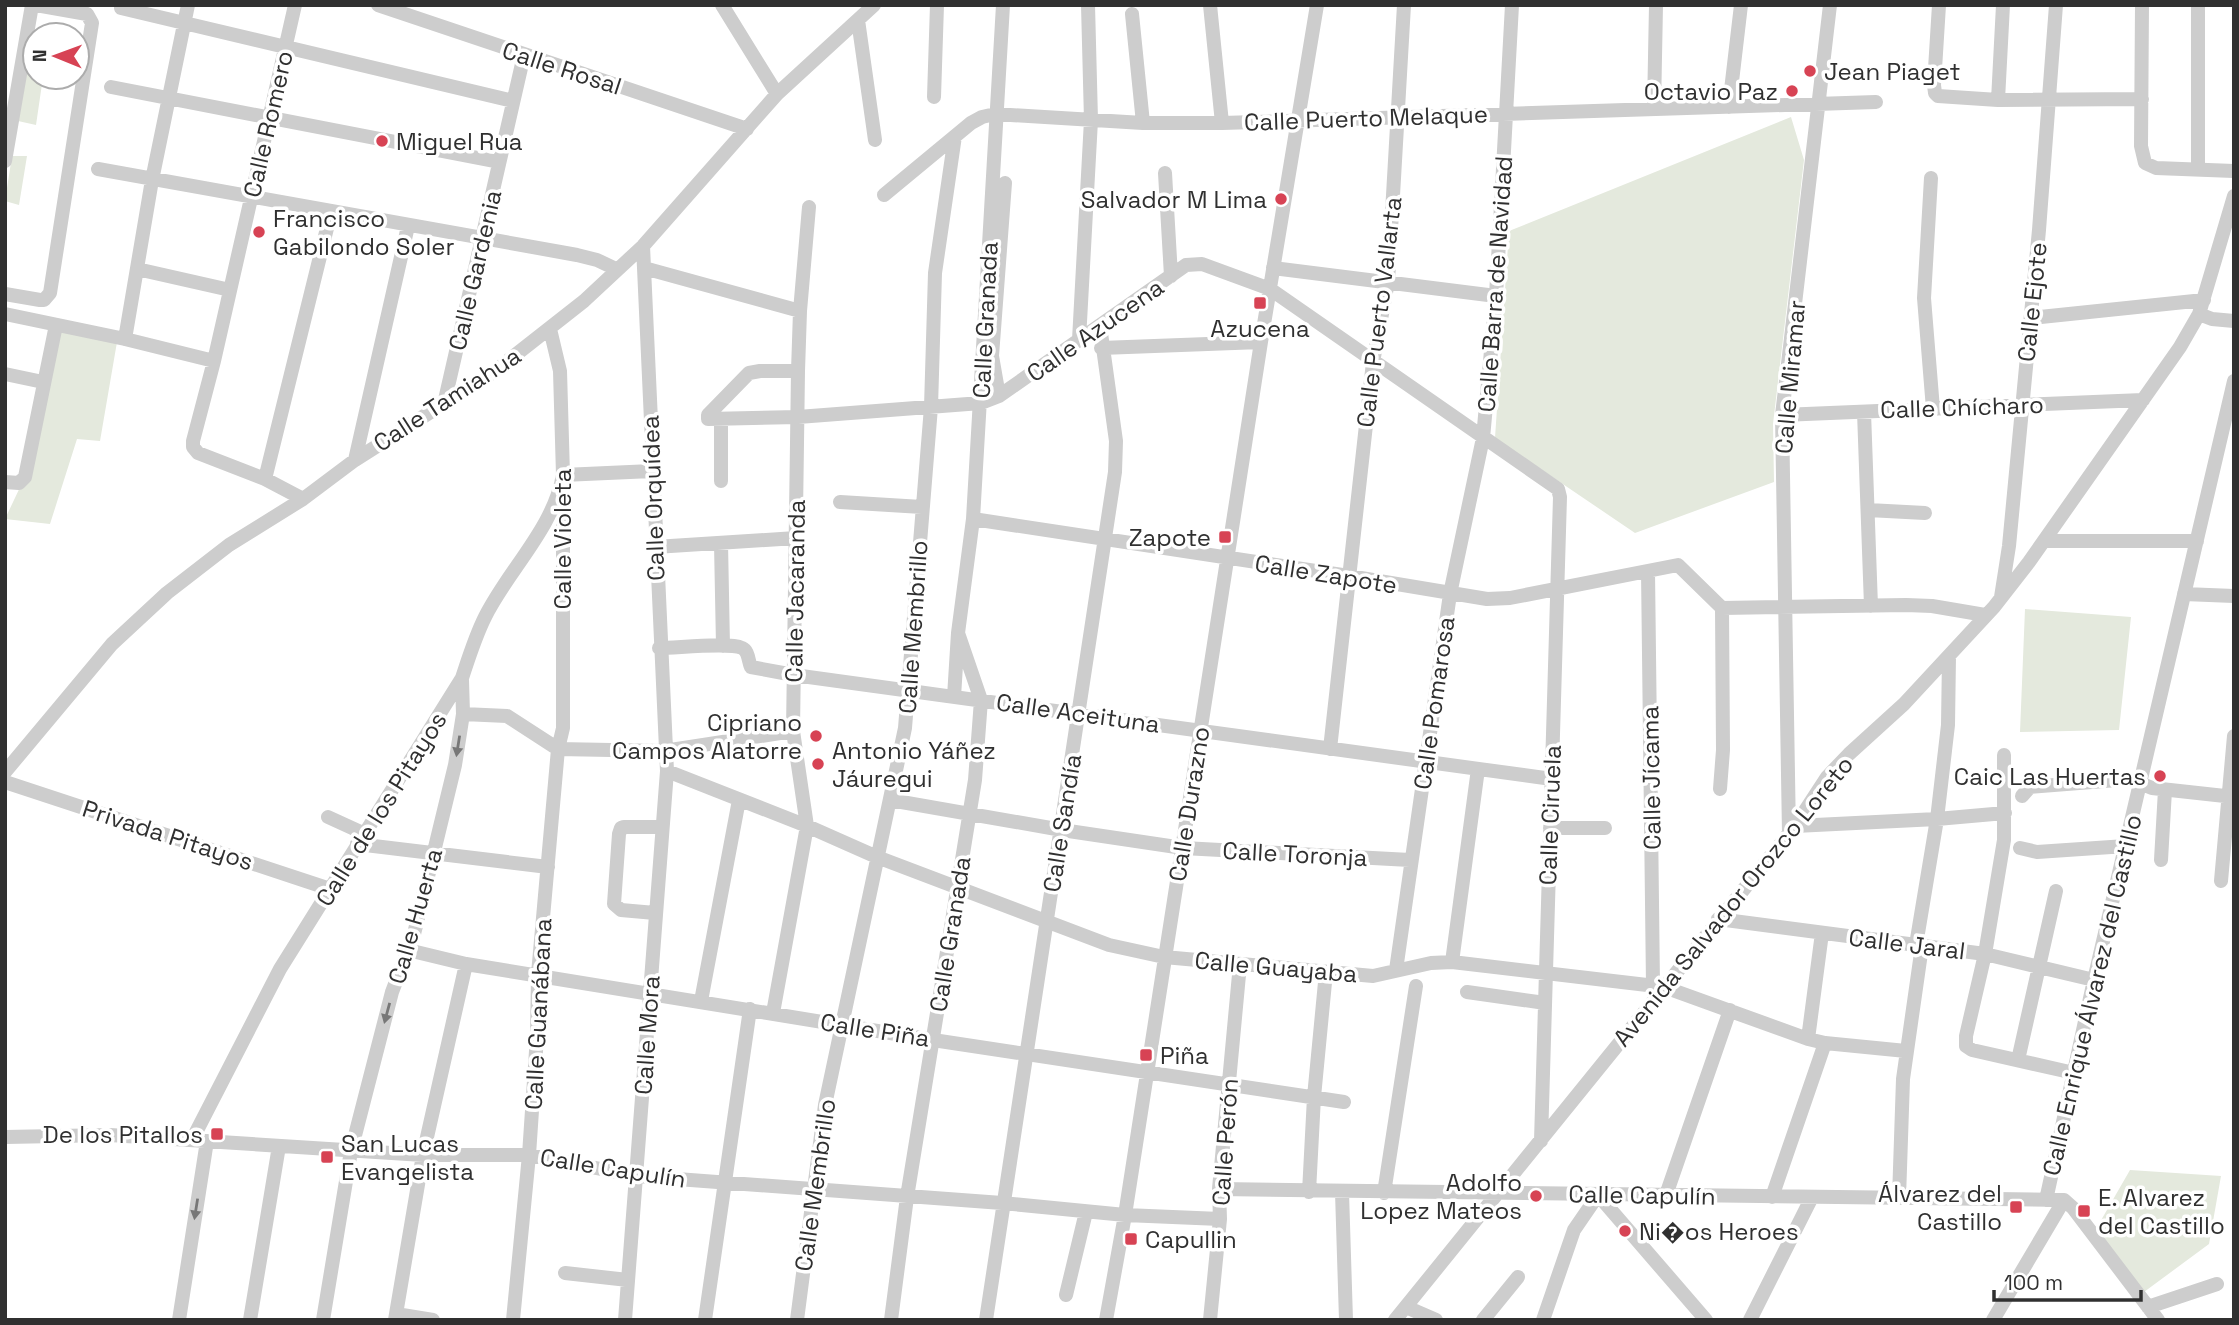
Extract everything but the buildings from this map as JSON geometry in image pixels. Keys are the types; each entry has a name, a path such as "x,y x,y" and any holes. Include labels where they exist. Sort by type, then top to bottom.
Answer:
{"street":[{"path":"5,161 34,5 87,15 92,23 50,293 44,300 5,295"},
{"path":"125,339 152,180 188,5"},
{"name":"Calle Romero","path":"265,479 198,453 193,447 193,436 214,360 295,5"},
{"name":"Calle Rosal","path":"378,5 395,8 524,55 747,129"},
{"path":"722,5 777,94"},
{"name":"Calle Tamiahua","path":"5,772 112,644 140,616 229,545 303,499 355,460 495,371 550,329 643,246 777,94 874,5"},
{"path":"934,97 937,5"},
{"name":"Calle Granada","path":"954,696 958,633 973,519 1003,5"},
{"path":"1079,340 1091,120 1088,5"},
{"path":"1210,5 1222,123"},
{"name":"Calle Durazno","path":"1106,1320 1125,1215 1261,342 1317,5"},
{"name":"Calle Puerto Vallarta","path":"1349,576 1373,362 1388,282 1404,5"},
{"name":"Calle Barra de Navidad","path":"1483,438 1496,296 1512,5"},
{"path":"1654,109 1656,5"},
{"path":"1729,107 1741,5"},
{"name":"Calle Miramar","path":"1792,830 1782,415 1830,5"},
{"path":"1939,5 1934,85 1935,93 1943,98 2142,99"},
{"path":"1998,100 2003,5"},
{"name":"Calle Ejote","path":"2001,598 2009,546 2031,318 2056,5"},
{"path":"2142,5 2141,146 2145,163 2156,168 2234,171"},
{"path":"2198,5 2198,170"},
{"path":"121,8 513,101"},
{"path":"1132,14 1143,122"},
{"path":"858,20 875,140"},
{"name":"Calle Gardenia","path":"444,404 524,55"},
{"path":"111,87 499,162"},
{"name":"Calle Puerto Melaque","path":"884,195 971,123 995,114 1091,120 1222,123 1876,102"},
{"name":"Calle Membrillo","path":"797,1320 825,1105 905,728 931,407 935,273 956,136"},
{"path":"99,169 577,255 616,269"},
{"path":"1166,173 1171,276"},
{"path":"1931,178 1924,298 1933,409"},
{"path":"999,396 992,356 1005,183"},
{"name":"Avenida Salvador Orozco Loreto","path":"1395,1320 1541,1141 1659,986 1792,830 1827,777 1950,656 2001,598 2044,541 2180,347 2201,307 2234,196"},
{"name":"Calle Jacaranda","path":"773,1013 807,826 793,731 798,371 809,207"},
{"path":"303,499 265,479 331,212"},
{"path":"355,460 408,226"},
{"name":"Calle Orquídea","path":"643,246 664,751"},
{"name":"Calle Azucena","path":"714,419 798,417 981,403 999,396 1186,265 1202,264 1270,289 1558,489"},
{"path":"137,268 230,290"},
{"path":"644,268 800,311"},
{"path":"1273,268 1496,296"},
{"path":"2031,318 2201,307 2224,322 2234,321"},
{"path":"5,314 214,360"},
{"path":"5,482 15,484 23,481 56,325"},
{"name":"Calle Sandía","path":"986,1320 1115,472 1116,441 1100,326"},
{"name":"Calle Violeta","path":"550,329 560,371 563,475 562,728 558,749"},
{"path":"1101,348 1261,342"},
{"path":"721,481 714,419 708,415 749,373 798,371"},
{"path":"5,374 43,382"},
{"name":"Calle Enrique Álvarez del Castillo","path":"2046,1200 2094,979 2233,388"},
{"name":"Calle Chícharo","path":"1782,415 2143,400"},
{"path":"1864,412 1871,606"},
{"name":"Calle Pomarosa","path":"1395,970 1450,594 1483,438"},
{"path":"563,475 652,471"},
{"name":"Calle de los Pitayos","path":"191,1140 280,969 462,678 474,640 486,615 547,520 559,493 563,475"},
{"name":"Calle Ciruela","path":"1541,1141 1560,497 1558,489"},
{"path":"840,502 922,507"},
{"path":"1868,510 1925,513"},
{"name":"Calle Zapote","path":"973,519 1349,576 1487,600 1510,598 1678,565 1722,608"},
{"path":"655,547 796,538"},
{"path":"2044,541 2197,541"},
{"path":"659,648 723,646 721,543"},
{"name":"Calle Jícama","path":"1648,570 1659,986"},
{"path":"1329,749 1349,576"},
{"path":"2184,594 2234,596"},
{"path":"1720,789 1723,750 1722,608 1932,606 1984,615"},
{"name":"Calle Granada","path":"891,1320 906,1197 975,780 981,700 958,633"},
{"name":"Calle Aceituna","path":"723,646 745,649 749,664 754,668 794,675 1552,779"},
{"path":"1899,1198 1903,1079 1948,724 1950,656"},
{"name":"Calle Huerta","path":"323,1320 351,1151 392,992 414,934 455,765 463,713 462,678"},
{"path":"463,713 514,718 558,749 664,751 793,731"},
{"path":"2221,881 2231,797 2234,736"},
{"name":"Calle Guanábana","path":"513,1320 530,1155 538,974 558,749"},
{"name":"Calle Mora","path":"625,1320 667,771 664,751"},
{"path":"2004,755 2004,840 1966,1046 1972,1050 2074,1073"},
{"path":"1452,962 1478,769"},
{"name":"Calle Guayaba","path":"667,771 807,826 877,858 1109,945 1164,957 1373,976 1431,963 1452,962 1659,986 1808,1039 1906,1051"},
{"path":"2022,796 2030,787 2130,779 2152,788 2231,797"},
{"name":"Privada Pitayos","path":"5,782 330,888"},
{"path":"2161,860 2165,790"},
{"path":"701,1001 739,800"},
{"name":"Calle Toronja","path":"890,800 1183,848 1410,860"},
{"path":"1792,830 2005,813"},
{"path":"328,817 360,839 434,853 548,867"},
{"path":"655,914 621,910 614,904 619,834 624,827 663,827"},
{"path":"1550,828 1605,828"},
{"path":"2020,848 2037,852 2126,846"},
{"path":"2018,1060 2056,891"},
{"name":"Calle Jaral","path":"1718,919 1985,954 2094,979"},
{"path":"1808,1039 1822,933"},
{"name":"Calle Piña","path":"408,950 466,964 933,1040 1344,1102"},
{"path":"433,1320 395,1317 423,1155 466,964"},
{"name":"Calle Perón","path":"1210,1320 1240,964"},
{"path":"1309,1192 1314,1097 1326,972"},
{"path":"1384,1193 1416,986"},
{"path":"1467,992 1545,1003"},
{"path":"705,1320 750,1009"},
{"path":"1666,1195 1730,1010"},
{"path":"1772,1197 1825,1043"},
{"name":"Calle Capulín","path":"5,1138 110,1135 423,1155 530,1155 637,1176 1002,1203 1125,1215 1220,1219"},
{"path":"178,1320 207,1141"},
{"path":"250,1320 279,1146"},
{"name":"Calle Capulín","path":"1219,1189 2064,1200"},
{"path":"1342,1192 1346,1320"},
{"path":"1543,1320 1574,1230 1598,1195 1706,1320"},
{"path":"1750,1320 1812,1197"},
{"path":"1993,1320 2064,1200 2073,1208 2158,1320"},
{"path":"1066,1295 1086,1212"},
{"path":"565,1273 628,1280"},
{"path":"1483,1320 1518,1277"},
{"path":"2148,1307 2217,1284"},
{"path":"1406,1307 1436,1320"}],"shaded area":[{"path":"22,91 41,91 36,125 18,121"},
{"path":"1791,117 1804,160 1773,424 1774,482 1635,533 1495,438 1509,231"},
{"path":"12,156 27,156 19,205 5,201"},
{"path":"56,325 117,342 100,441 77,439 50,524 5,519 23,481"},
{"path":"2025,609 2131,617 2119,730 2020,732"},
{"path":"2130,1170 2221,1176 2209,1244 2144,1292 2096,1229"}],"place":[{"name":"Jean Piaget","path":"1810,71"},
{"name":"Octavio Paz","path":"1792,91"},
{"name":"Miguel Rua","path":"382,141"},
{"name":"Salvador M Lima","path":"1281,199"},
{"name":"Francisco Gabilondo Soler","path":"259,232"},
{"name":"Azucena","path":"1260,303"},
{"name":"Zapote","path":"1225,537"},
{"name":"Cipriano Campos Alatorre","path":"816,736"},
{"name":"Antonio Yáñez Jáuregui","path":"818,764"},
{"name":"Caic Las Huertas","path":"2160,776"},
{"name":"Piña","path":"1146,1055"},
{"name":"De los Pitallos","path":"217,1134"},
{"name":"San Lucas Evangelista","path":"327,1157"},
{"name":"Adolfo Lopez Mateos","path":"1536,1196"},
{"name":"Álvarez del Castillo","path":"2016,1207"},
{"name":"E. Alvarez del Castillo","path":"2084,1211"},
{"name":"Ni�os Heroes","path":"1625,1231"},
{"name":"Capullin","path":"1131,1239"}]}
